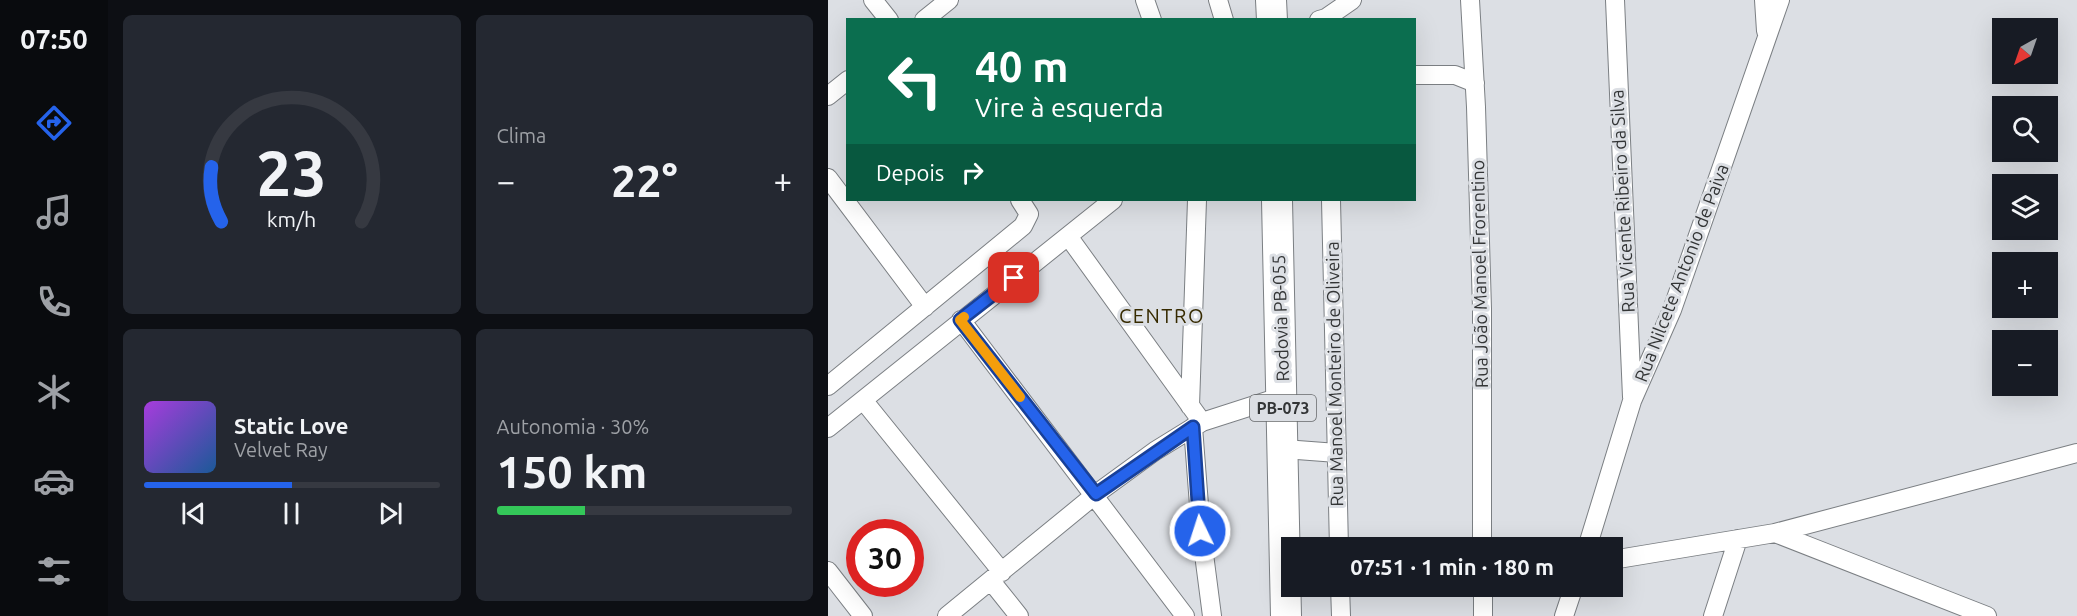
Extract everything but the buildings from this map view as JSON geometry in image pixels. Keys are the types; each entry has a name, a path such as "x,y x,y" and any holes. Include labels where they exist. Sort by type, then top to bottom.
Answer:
{"main road":[{"path":"1271,0 1272,18"},
{"name":"Rodovia PB-055","path":"1277,201 1286,616"}],"street":[{"path":"873,0 886,18"},
{"path":"926,18 949,0"},
{"path":"1145,0 1151,18"},
{"path":"1218,0 1223,18"},
{"path":"1325,18 1352,0"},
{"name":"Rua João Manoel Frorentino","path":"1470,0 1475,82 1482,309 1482,537"},
{"name":"Rua Vicente Ribeiro da Silva","path":"1615,0 1632,401"},
{"path":"1764,0 1767,42"},
{"name":"Rua Nilcete Antonio de Paiva","path":"1590,537 1632,401 1672,310 1780,0"},
{"path":"1416,75 1455,75 1475,82"},
{"path":"828,96 846,82"},
{"path":"828,178 925,307"},
{"path":"828,386 1028,220 1029,214 1021,201"},
{"path":"828,428 960,320 1112,201"},
{"path":"1190,406 1197,201"},
{"name":"Rua Manoel Monteiro de Oliveira","path":"1331,201 1339,537"},
{"path":"1068,236 1190,406 1197,425 1200,531 1212,616"},
{"path":"960,320 1096,494 1185,616"},
{"path":"947,616 1096,494 1197,425 1283,396"},
{"path":"863,400 996,576 1019,616"},
{"path":"1284,449 1337,453"},
{"path":"1623,558 1775,533 2077,453"},
{"path":"1775,533 1987,616"},
{"path":"1713,616 1737,539"},
{"path":"828,571 863,616"},
{"path":"1340,597 1341,616"},
{"path":"1483,597 1484,616"},
{"path":"1564,616 1570,597"}],"slow traffic":[{"path":"964,317 960,320 1020,397"}],"district":[{"name":"CENTRO","path":"1162,316"}],"route":[{"path":"1014,278 960,320 1096,494 1193,427 1200,531"}]}
